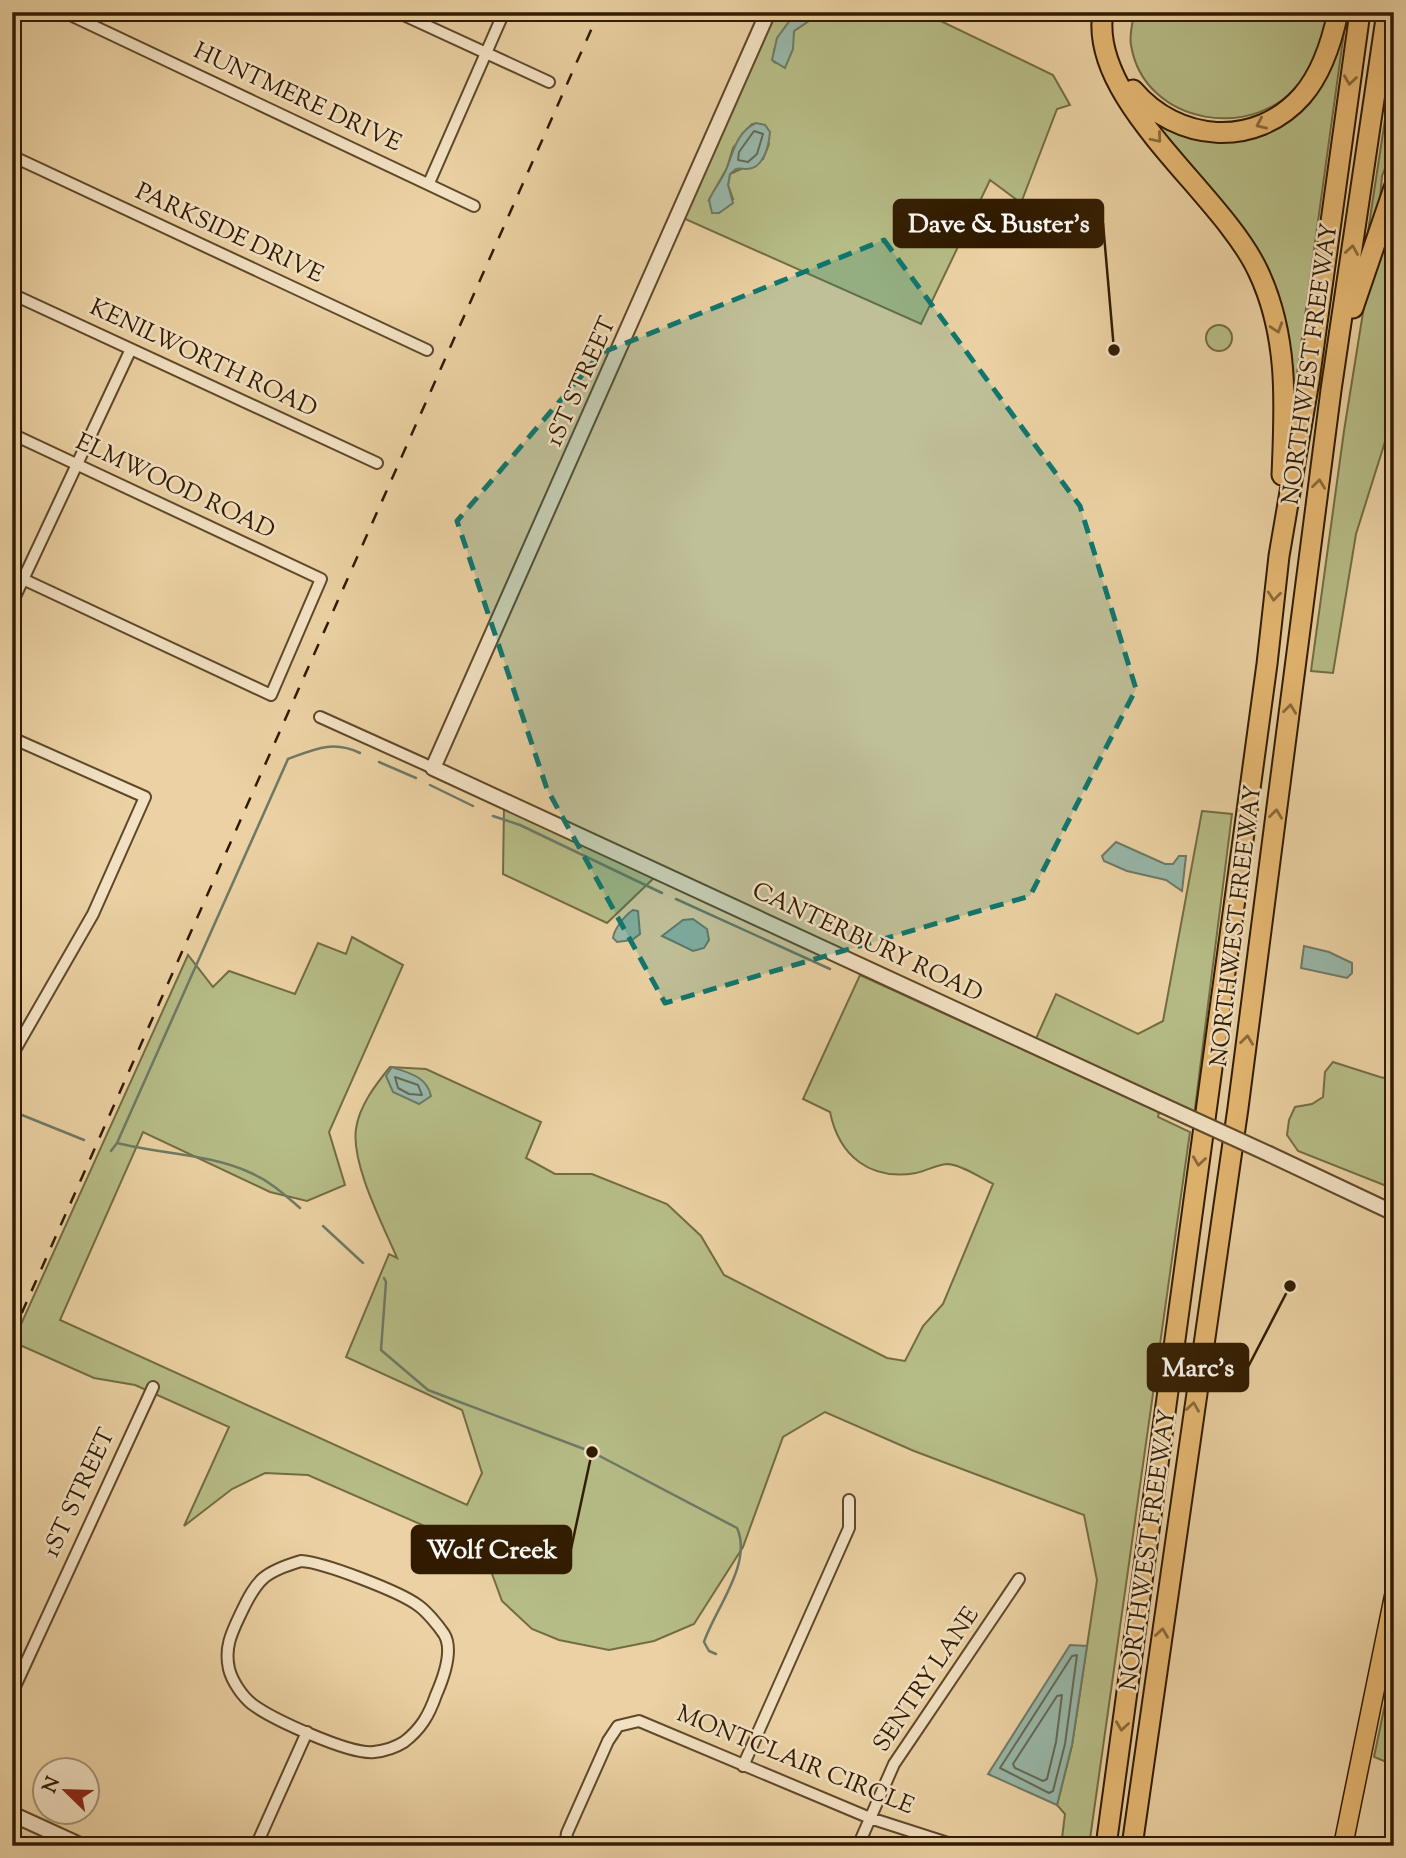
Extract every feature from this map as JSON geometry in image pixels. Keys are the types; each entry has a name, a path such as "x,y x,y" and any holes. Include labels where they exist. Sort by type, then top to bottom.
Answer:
{"highway":[{"path":"1103,12 1104,47 1112,73 1126,100 1236,230 1263,283 1281,340 1286,387 1279,556"},
{"path":"1113,12 1113,44 1119,66 1129,86 1144,104 1163,119 1183,128 1227,134 1246,131 1271,120 1287,110 1303,94 1317,73 1338,12"},
{"name":"NORTHWEST FREEWAY","path":"1106,1846 1279,556 1309,381 1360,12"},
{"name":"NORTHWEST FREEWAY","path":"1132,1846 1238,1108 1331,390 1387,12"},
{"path":"1331,390 1369,256 1394,188"}],"main road":[{"path":"1343,1846 1394,1596"}],"street":[{"name":"HUNTMERE DRIVE","path":"64,12 474,206"},
{"path":"397,12 549,82"},
{"path":"429,183 504,12"},
{"name":"1ST STREET","path":"433,768 768,12"},
{"name":"PARKSIDE DRIVE","path":"12,156 427,350"},
{"name":"KENILWORTH ROAD","path":"12,294 377,463"},
{"path":"12,603 79,465 131,349"},
{"name":"ELMWOOD ROAD","path":"12,434 321,579 271,695 24,580"},
{"path":"12,574 24,580"},
{"name":"CANTERBURY ROAD","path":"320,717 1394,1213"},
{"path":"12,738 145,797 93,914 12,1055"},
{"name":"1ST STREET","path":"12,1693 153,1387"},
{"path":"743,1766 849,1528 849,1500"},
{"path":"301,1560 332,1567 418,1606 445,1635 447,1655 443,1678 429,1714 417,1732 398,1746 373,1753 348,1748 306,1732 252,1704 238,1688 229,1670 227,1643 254,1586 268,1572 301,1560"},
{"name":"SENTRY LANE","path":"858,1846 894,1764 1019,1579"},
{"name":"MONTCLAIR CIRCLE","path":"565,1846 567,1833 608,1741 618,1726 639,1721 870,1818 957,1846"},
{"path":"256,1846 306,1732"},
{"path":"12,1814 82,1846"}],"highlighted area":[{"path":"884,240 1080,506 1136,689 1030,896 665,1003 547,789 457,521 601,353"}],"green space":[{"path":"773,12 796,12 774,50 774,62 780,64 792,42 794,31 822,12 922,12 1053,75 1070,105 1057,109 1021,203 990,180 921,324 683,218","holes":["752,124 761,124 769,144 763,159 730,174 728,185 733,199 709,200 727,168 733,148"]},
{"path":"1134,12 1328,12 1316,54 1304,78 1284,99 1259,112 1232,118 1205,117 1179,108 1157,94 1140,72 1131,45"},
{"path":"1341,25 1345,25 1293,403 1281,320 1145,110 1178,130 1273,126"},
{"path":"1394,60 1394,145 1382,176 1380,199 1367,238"},
{"path":"1394,203 1394,413 1356,534 1333,673 1311,671 1365,300"},
{"path":"1219,325 1228,329 1232,338 1228,347 1219,351 1210,347 1206,338 1210,329"},
{"path":"504,806 656,876 607,923 503,874"},
{"path":"1202,811 1232,814 1194,1116 1034,1043 1056,994 1138,1034 1163,1021"},
{"path":"352,937 403,965 329,1132 345,1185 307,1201 270,1192 143,1132 60,1320 467,1505 482,1473 462,1410 346,1357 389,1254 397,1258 369,1194 356,1143 356,1129 364,1104 390,1067 426,1069 541,1122 526,1158 555,1174 592,1174 667,1204 701,1236 724,1275 887,1358 905,1361 923,1326 943,1304 993,1184 965,1169 948,1164 916,1173 884,1173 871,1169 849,1153 834,1128 830,1112 803,1099 860,975 1159,1112 1158,1117 1190,1132 1089,1846 1061,1846 1065,1814 1057,1805 1072,1745 1097,1580 1084,1515 914,1451 825,1412 783,1437 743,1547 694,1624 654,1641 609,1650 559,1640 532,1629 502,1601 484,1552 308,1475 265,1473 232,1489 184,1526 229,1427 135,1385 94,1378 13,1342 188,955 213,987 229,971 295,994 318,943 346,954"},
{"path":"1333,1062 1383,1078 1394,1073 1394,1189 1298,1151 1287,1135 1289,1120 1295,1107 1312,1104 1323,1097 1325,1072"},
{"path":"1385,1704 1394,1706 1394,1765 1374,1757"}],"water":[{"path":"796,12 822,12 794,31 793,49 785,68 772,60 777,38"},
{"path":"756,123 765,125 770,132 764,155 752,168 736,169 730,174 728,185 733,203 719,213 712,213 709,200 726,170 736,144 744,132"},
{"path":"1116,842 1165,864 1173,864 1179,856 1186,856 1182,891 1166,880 1127,871 1104,861 1102,856"},
{"path":"633,910 638,911 640,934 632,940 617,942 613,938 615,931"},
{"path":"693,919 707,929 709,940 704,948 693,951 662,936 683,920"},
{"path":"1304,946 1329,952 1352,963 1352,973 1347,978 1301,968"},
{"path":"392,1067 421,1080 431,1096 419,1104 393,1092 386,1076"},
{"path":"1070,1645 1087,1646 1072,1745 1057,1805 988,1774"}],"waterway":[{"path":"117,1143 288,759 324,747 341,747 360,753"},
{"path":"379,762 416,778"},
{"path":"430,785 473,806"},
{"path":"493,816 520,825 662,893"},
{"path":"676,899 830,969"},
{"path":"12,1111 84,1140"},
{"path":"111,1151 117,1143 202,1158 236,1167 265,1180 300,1208"},
{"path":"323,1226 363,1263"},
{"path":"384,1278 386,1282 381,1350 428,1390 592,1452 737,1528 741,1542 736,1571 704,1642 709,1651 716,1654"}],"railway":[{"path":"12,1335 599,12"}],"place":[{"name":"Dave & Buster's","path":"1114,350"},
{"name":"Marc's","path":"1290,1286"},
{"name":"Wolf Creek","path":"592,1452"}]}
